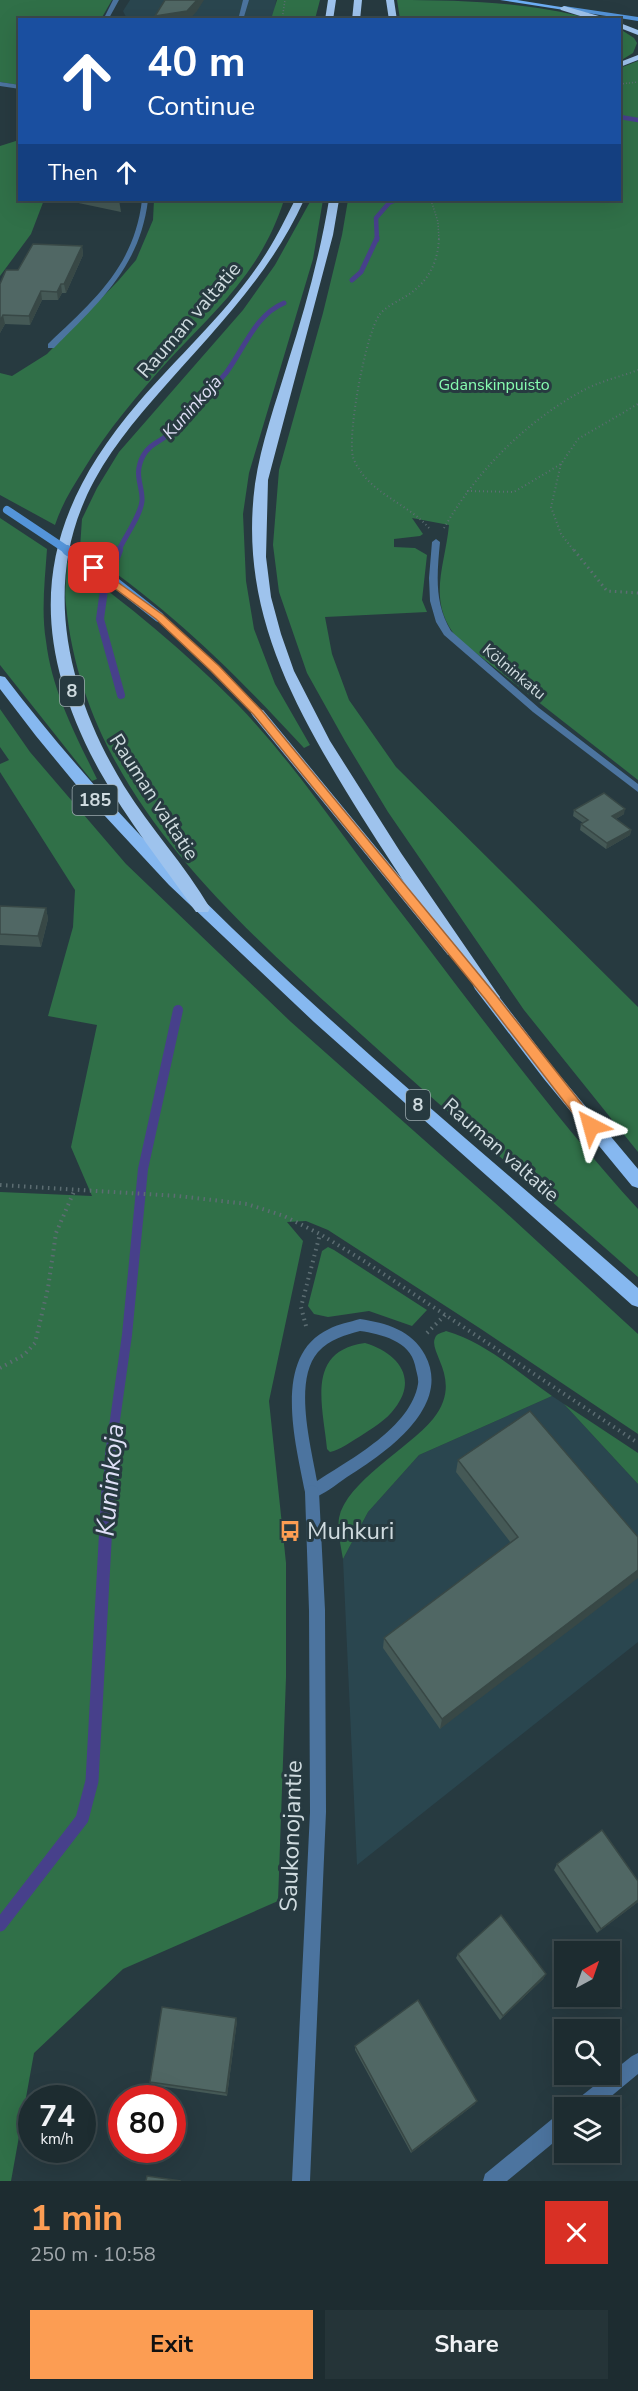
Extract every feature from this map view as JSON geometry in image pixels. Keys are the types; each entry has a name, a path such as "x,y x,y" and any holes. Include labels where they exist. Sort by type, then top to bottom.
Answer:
{"highway":[{"path":"329,18 332,0"},
{"path":"356,18 358,0"},
{"path":"390,0 393,18"},
{"path":"568,3 599,18"},
{"path":"621,25 638,33"},
{"path":"621,65 638,57"},
{"name":"Rauman valtatie","path":"299,201 280,240 264,266 242,294 132,416 107,450 70,518 59,565 56,598 60,642 69,683 87,731 108,771 202,908 305,1005 638,1299"},
{"path":"334,201 321,265 262,482 258,531 262,586 274,640 296,692 315,728 398,862 491,997"},
{"name":"185","path":"0,680 82,785 135,844 202,908"},
{"path":"258,713 491,997 550,1075 638,1181"}],"main road":[{"path":"503,0 568,3 638,12"},
{"path":"554,0 638,19"},
{"path":"3,508 111,580 159,617 258,713"}],"street":[{"path":"106,18 116,0"},
{"path":"241,18 246,0"},
{"path":"0,84 18,87"},
{"path":"51,346 94,303 129,260 142,231 145,201"},
{"name":"Kölninkatu","path":"436,542 433,605 437,619 447,633 536,710 638,789"},
{"path":"312,1347 328,1334 343,1327 360,1325 389,1330 403,1338 420,1357 426,1375 425,1392 418,1408 400,1428 377,1447 312,1492"},
{"name":"Saukonojantie","path":"301,2181 318,1812 317,1610 312,1492 298,1395 305,1356 312,1347"},
{"path":"595,2097 638,2062"},
{"path":"492,2181 554,2130"}],"path":[{"path":"282,18 285,0"},
{"path":"621,84 638,82"},
{"path":"431,201 439,222 440,242 430,274 420,287 381,313 376,321 365,354 353,429 353,456 365,477 428,525 436,542"},
{"path":"436,542 453,510 487,464 531,427 583,391 638,370"},
{"path":"638,404 578,439 561,464 551,507 561,534 607,591 638,594"},
{"path":"467,491 514,492 561,464"},
{"path":"0,1185 178,1196 247,1204 284,1216 320,1234 638,1443"},
{"path":"0,1368 24,1355 34,1343 48,1288 56,1233 75,1189"},
{"path":"312,1347 302,1306 320,1234"}],"shaded area":[{"path":"130,0 276,0 274,18 126,18 123,11"},
{"path":"552,1396 564,1404 638,1484 638,1642 357,1865 343,1559 368,1512 419,1455"}],"green space":[{"path":"0,0 112,0 102,18 18,18 18,85 0,82"},
{"path":"277,0 320,0 315,18 273,18"},
{"path":"397,0 519,6 587,18 400,18"},
{"path":"621,30 634,38 637,43 633,53 621,60"},
{"name":"Gdanskinpuisto","path":"638,61 638,780 458,639 448,625 440,598 449,525 412,518 423,534 394,539 394,547 415,548 427,555 422,600 427,612 325,617 332,654 349,700 396,767 638,1007 638,1152 524,1010 388,812 345,741 307,673 279,592 273,545 279,470 323,313 348,201 621,201 621,68"},
{"path":"18,140 18,201 44,201 31,234 0,276 0,146"},
{"path":"154,201 284,201 263,248 250,268 221,305 145,386 113,427 71,490 55,525 0,495 0,373 12,376 47,354 136,260 153,220"},
{"path":"310,201 323,201 313,259 249,473 243,514 246,581 254,629 275,684 310,745 304,748 198,641 142,593 80,548 82,519 97,488 119,452 243,310 275,265"},
{"path":"0,518 47,549 44,618 49,659 59,695 97,779 92,781 0,665"},
{"path":"67,562 156,629 198,666 259,727 278,750 510,1056 638,1209 638,1277 314,992 217,897 172,846 134,792 102,734 79,672 66,605"},
{"path":"0,709 30,752 126,864 291,1022 503,1210 638,1334 638,1434 328,1230 306,1221 287,1222 303,1241 269,1401 286,1563 286,1677 278,1901 123,1969 34,2053 28,2085 18,2085 18,2142 11,2181 0,2181 0,1192 92,1196 71,1147 97,1025 48,1016 73,927 75,890 0,772 0,764 9,760 0,747"},
{"path":"328,1247 427,1310 412,1326 369,1311 328,1317 314,1314 308,1306 322,1251"},
{"path":"446,1331 488,1350 552,1396 419,1455 368,1512 343,1559 339,1518 344,1505 365,1479 433,1419 442,1405 445,1380 434,1344 437,1335"},
{"path":"365,1343 386,1353 401,1367 405,1386 402,1397 392,1412 369,1431 345,1446 330,1452 327,1449 321,1399 326,1369 333,1357 346,1348"},
{"path":"564,1404 638,1453 638,1484"}],"building":[{"path":"165,0 197,0 187,11 155,16"},
{"path":"33,244 82,246 64,284 61,284 57,292 41,291 29,316 3,315 0,321 0,284 6,270 18,270"},
{"path":"604,793 625,809 612,816 631,830 607,843 581,824 588,820 574,810"},
{"path":"0,906 46,908 38,936 0,934"},
{"path":"530,1411 638,1537 638,1570 442,1719 384,1638 518,1537 458,1460"},
{"path":"602,1830 638,1881 638,1900 601,1929 557,1864"},
{"path":"501,1915 546,1974 503,2016 458,1954"},
{"path":"418,2000 477,2101 412,2151 355,2046"},
{"path":"162,2007 236,2018 226,2093 186,2087 186,2085 150,2082"},
{"path":"147,2176 181,2181 146,2181"}],"waterway":[{"name":"Kuninkoja","path":"621,117 638,120"},
{"name":"Kuninkoja","path":"377,238 376,218 394,201"},
{"name":"Kuninkoja","path":"352,280 361,272 377,238"},
{"name":"Kuninkoja","path":"119,551 141,507 139,469 147,450 174,430 179,417 198,402 226,373 258,324 274,308 284,303"},
{"name":"Kuninkoja","path":"119,551 104,590 100,619 121,695"},
{"name":"Kuninkoja","path":"108,1489 110,1455 127,1335 143,1169 178,1010"},
{"name":"Kuninkoja","path":"0,1925 82,1819 92,1781 108,1488"}],"place":[{"name":"Muhkuri","path":"290,1531"}],"route":[{"path":"94,568 159,617 258,713 491,997 591,1126"}]}
